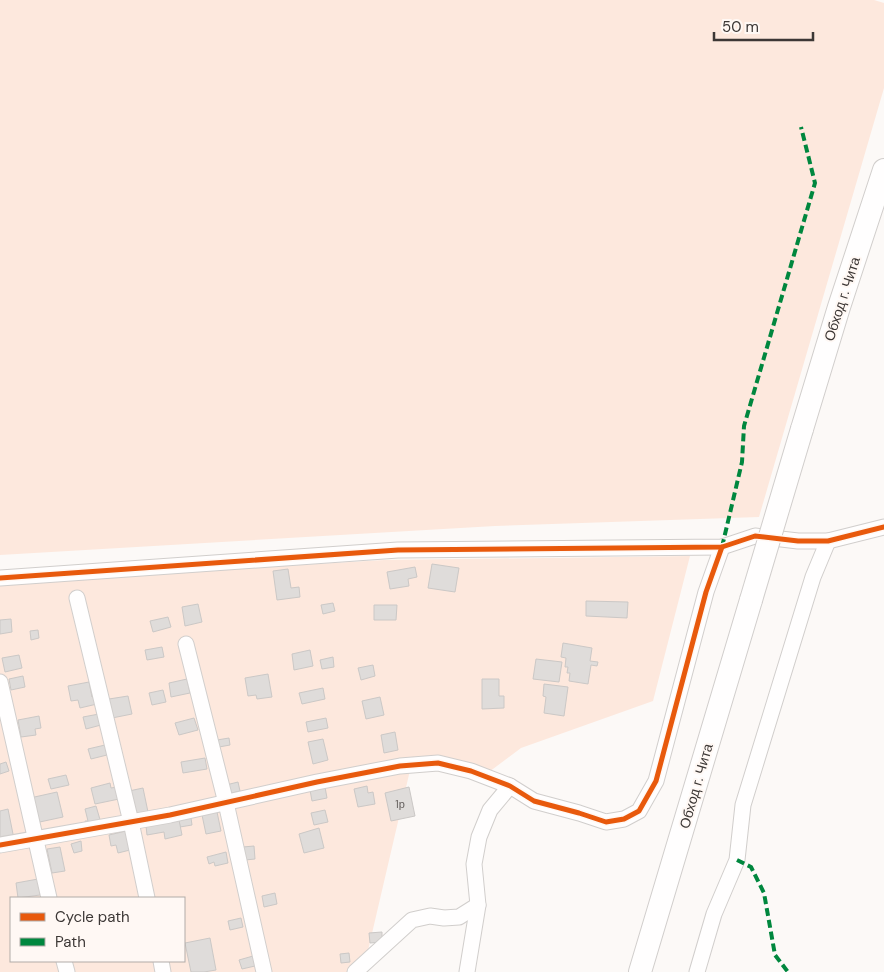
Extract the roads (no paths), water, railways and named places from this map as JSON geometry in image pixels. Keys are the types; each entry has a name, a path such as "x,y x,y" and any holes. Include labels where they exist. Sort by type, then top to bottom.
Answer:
{"highway":[{"name":"Обход г. Чита","path":"640,972 839,307 884,170"}],"street":[{"path":"0,578 398,550 722,547 755,536 798,541 828,540 884,527"},
{"path":"697,972 714,914 737,860 743,805 814,577 828,540"},
{"path":"0,845 131,822 400,766 438,763 471,771 510,786 534,801 579,812 606,822 624,819 639,810 656,781 706,592 722,547"},
{"path":"77,598 148,897"},
{"path":"186,644 226,803 264,972"},
{"path":"0,682 49,897"},
{"path":"467,972 478,905 474,864 479,837 490,810 510,786"},
{"path":"355,972 412,920 430,916 458,917 478,905"}]}
